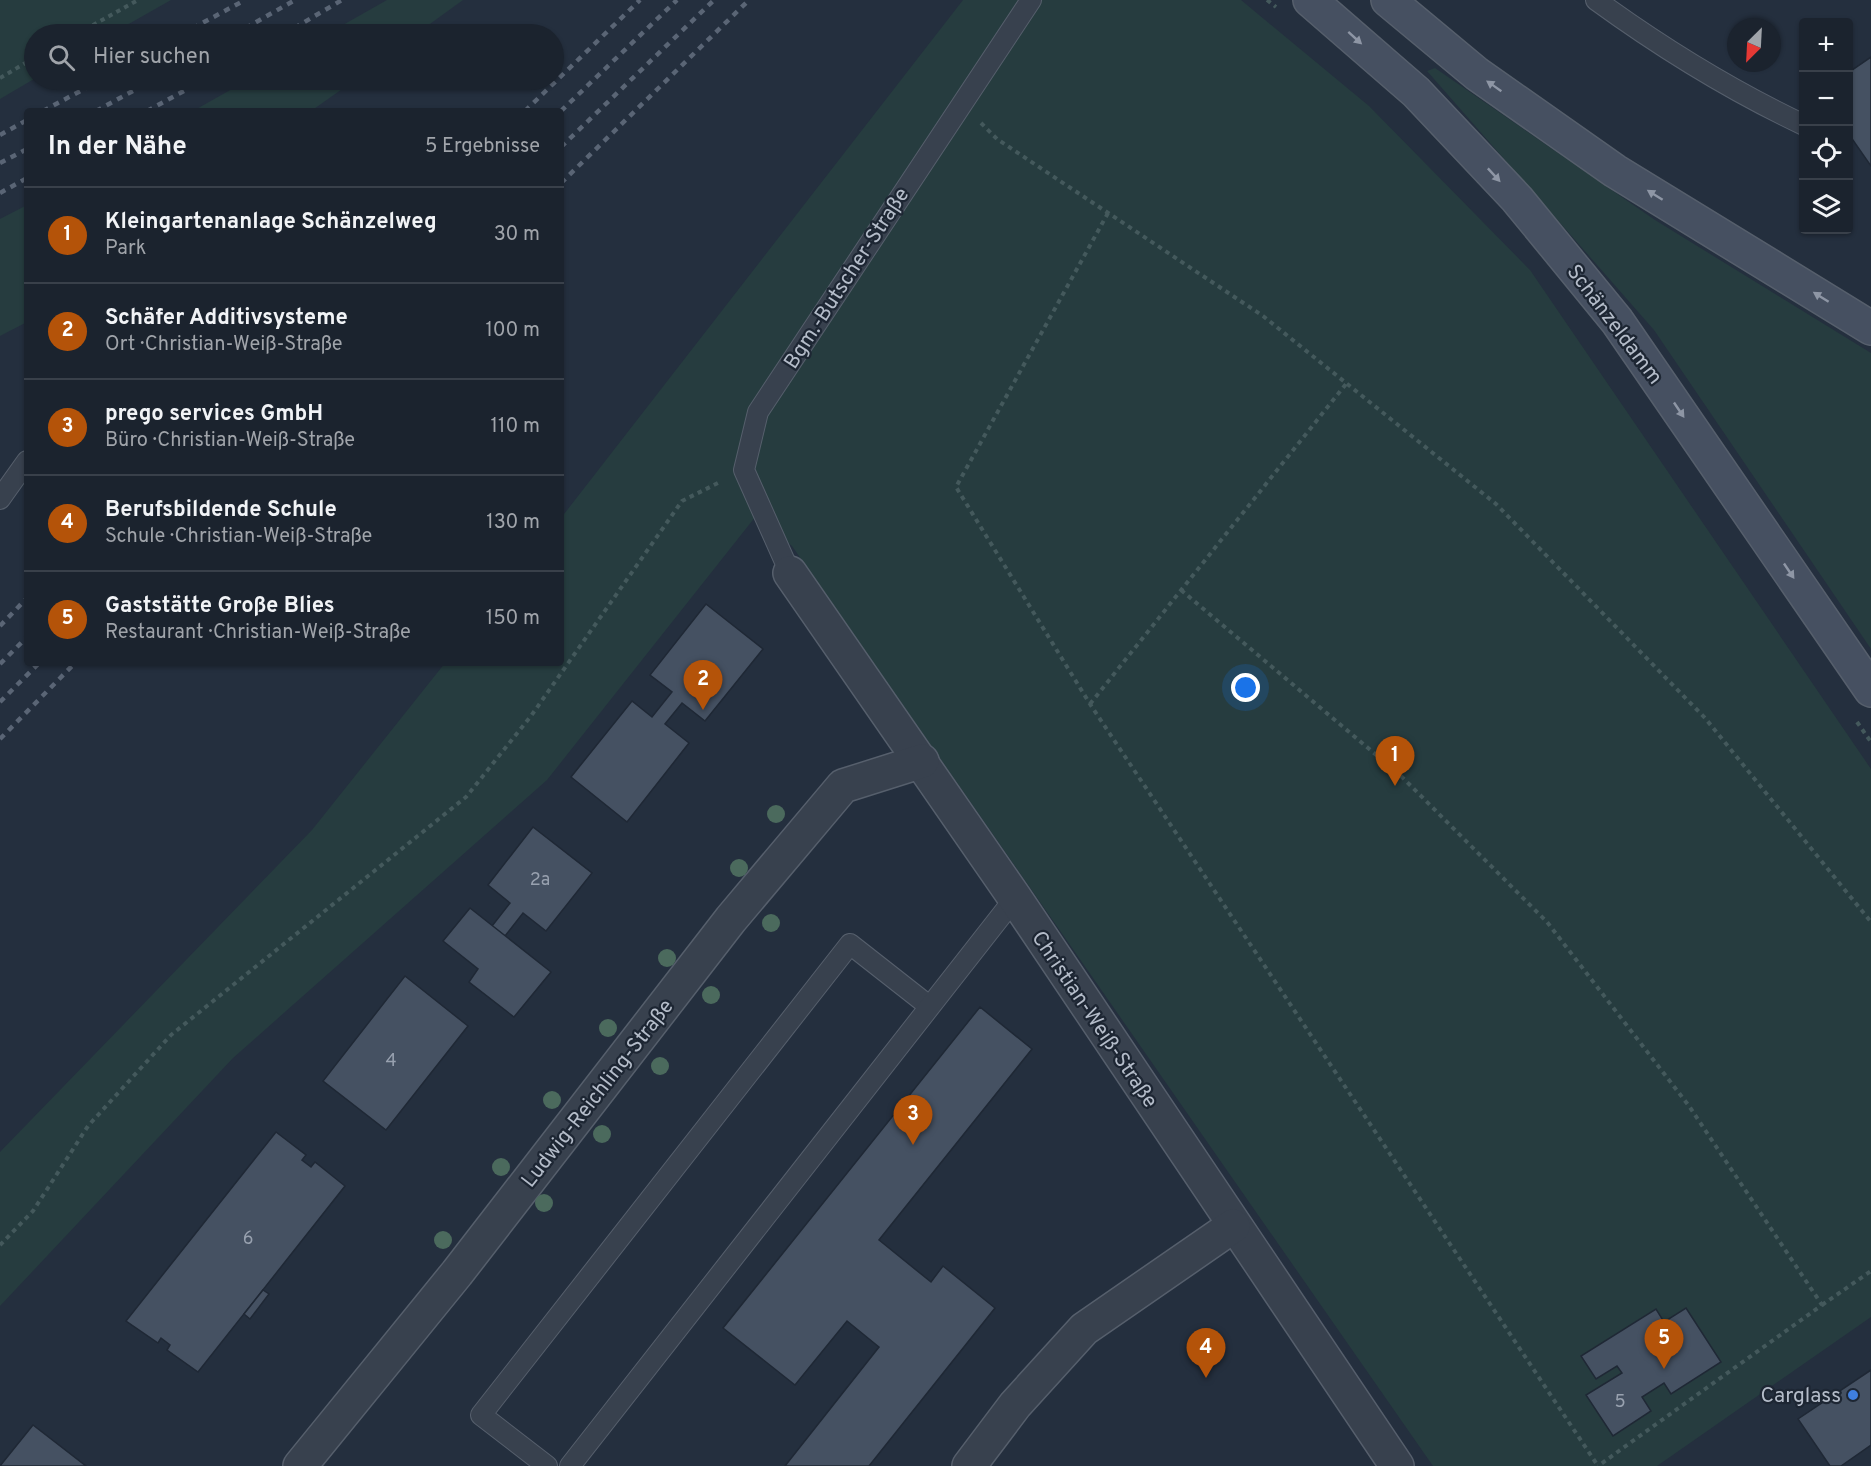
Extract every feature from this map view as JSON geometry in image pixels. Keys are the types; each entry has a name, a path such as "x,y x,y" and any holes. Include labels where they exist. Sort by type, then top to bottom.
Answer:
{"main road":[{"path":"1388,0 1477,74 1615,171 1871,328"},
{"name":"Schänzeldamm","path":"1298,8 1416,92 1517,199 1617,321 1861,701"}],"street":[{"name":"Christian-Weiß-Straße","path":"790,573 922,761 1233,1226 1397,1466"},
{"name":"Ludwig-Reichling-Straße","path":"300,1466 457,1274 731,919 843,786 922,761"},
{"path":"969,1466 1015,1405 1084,1329 1233,1226"}],"lane":[{"name":"Bgm.-Butscher-Straße","path":"744,470 758,412 1031,0"},
{"path":"1596,0 1656,44 1751,99 1799,122"},
{"path":"0,499 24,465"},
{"path":"744,470 790,573"},
{"path":"570,1466 1015,898"},
{"path":"547,1466 481,1415 850,945 929,1006"}],"path":[{"path":"95,24 138,0"},
{"path":"1267,0 1298,8"},
{"path":"0,78 24,64"},
{"path":"997,140 1263,316 1496,504 1705,718 1871,922"},
{"path":"1108,213 956,487 1090,704 1598,1466 1871,1271"},
{"path":"1090,704 1346,384"},
{"path":"0,1245 33,1211 88,1126 171,1035 466,797 531,716 682,501 744,470"},
{"path":"1181,590 1400,775 1547,922 1689,1106 1822,1305"},
{"path":"1861,701 1871,742"}],"green space":[{"path":"0,0 171,0 129,24 24,24 24,85 0,99"},
{"path":"387,0 463,0 430,24 345,24"},
{"path":"963,0 1241,0 1369,106 1530,270 1871,769 1871,1317 1657,1466 1433,1466 792,546 756,516 547,780 233,1058 0,1306 0,1152 312,830 443,666 564,666 564,514"},
{"path":"1435,68 1655,220 1871,353 1871,649 1654,330 1427,71"},
{"path":"230,90 341,90 315,108 198,108"},
{"path":"24,207 24,324 0,336 0,219"}],"building":[{"path":"1871,57 1871,166 1853,140 1853,70"},
{"path":"706,604 763,649 705,721 682,703 665,724 689,743 627,822 571,777 632,701 652,717 672,692 650,675"},
{"path":"533,827 592,873 546,931 523,913 505,936 492,926 510,903 488,885"},
{"path":"470,908 551,972 514,1017 469,982 478,969 443,941"},
{"path":"405,976 468,1026 386,1130 323,1081"},
{"path":"980,1007 1032,1049 879,1240 931,1282 943,1266 995,1308 869,1466 785,1466 879,1347 847,1321 795,1385 723,1328"},
{"path":"276,1132 306,1155 302,1160 311,1167 315,1162 345,1186 198,1372 167,1350 170,1345 161,1338 158,1343 126,1321"},
{"path":"263,1290 269,1294 250,1319 244,1314"},
{"path":"1686,1308 1721,1362 1671,1394 1664,1383 1642,1397 1651,1411 1613,1436 1586,1395 1622,1373 1617,1366 1596,1379 1581,1356 1656,1309 1664,1322"},
{"name":"Carglass","path":"1871,1370 1871,1445 1841,1466 1830,1466 1798,1419"},
{"path":"33,1425 86,1466 0,1466"}],"railway":[{"path":"201,24 245,0"},
{"path":"253,24 295,0"},
{"path":"301,24 342,0"},
{"path":"564,73 640,0"},
{"path":"564,108 677,0"},
{"path":"564,144 714,0"},
{"path":"564,180 749,0"},
{"path":"49,108 82,90"},
{"path":"102,108 135,90"},
{"path":"153,108 186,90"},
{"path":"528,108 547,90"},
{"path":"0,135 24,122"},
{"path":"0,163 24,151"},
{"path":"0,193 24,180"},
{"path":"0,626 24,601"},
{"path":"0,664 24,640"},
{"path":"0,702 36,666"},
{"path":"0,739 72,666"}],"place":[{"name":"Schäfer Additivsysteme","path":"703,710"},
{"name":"Kleingartenanlage Schänzelweg","path":"1395,786"},
{"name":"prego services GmbH","path":"913,1145"},
{"name":"Gaststätte Große Blies","path":"1664,1369"},
{"name":"Berufsbildende Schule","path":"1206,1378"},
{"name":"Carglass","path":"1853,1395"}]}
